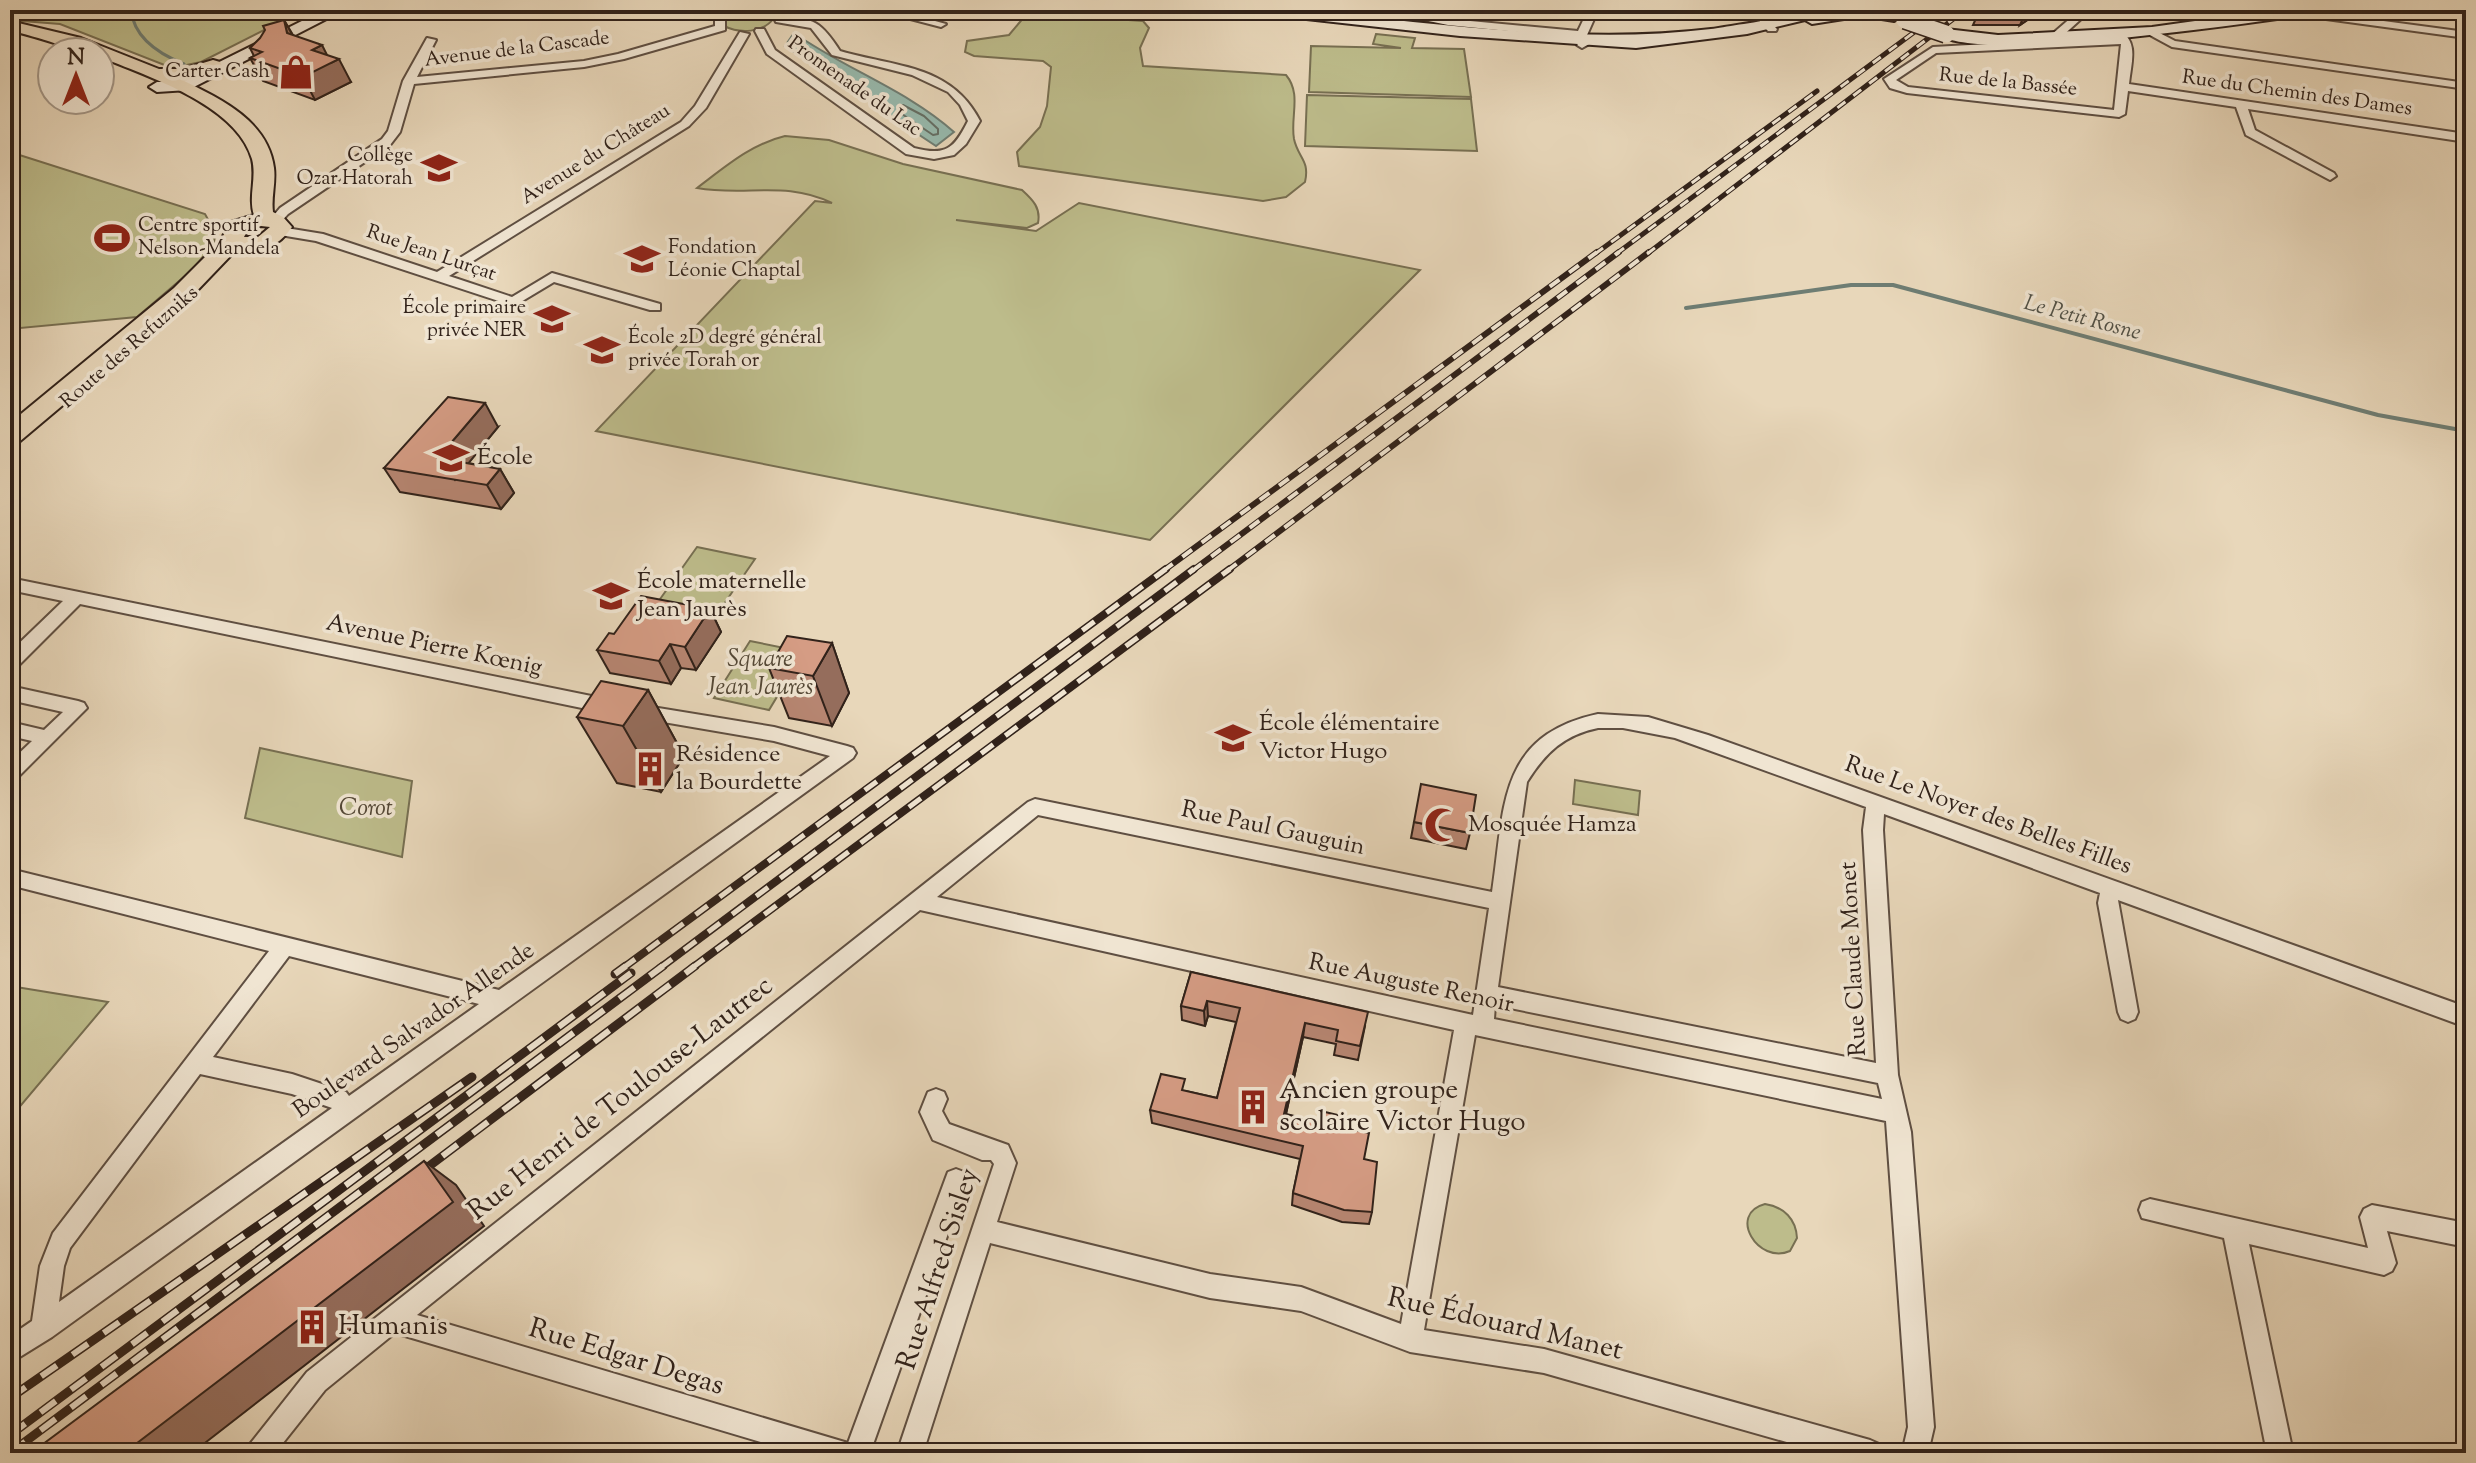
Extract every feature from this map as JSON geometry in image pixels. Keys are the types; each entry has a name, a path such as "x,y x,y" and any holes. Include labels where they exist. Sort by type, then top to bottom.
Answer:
{"main road":[{"path":"171,86 184,75 213,66 323,10"},
{"path":"171,86 336,10"},
{"path":"1269,10 1477,34 1622,45 1691,37 1735,36 1768,21 1830,10"},
{"path":"1768,21 1834,13 1876,13 1946,34 1990,40 2123,37 2232,15 2312,11"},
{"name":"Route des Refuzniks","path":"10,26 60,36"},
{"name":"Route des Refuzniks","path":"116,67 171,86 233,115 253,140 266,173 261,204 273,224"},
{"name":"Route des Refuzniks","path":"10,450 191,296 228,259 241,236 251,212 257,184 249,152 228,126 171,86"},
{"path":"241,236 271,239 273,224"},
{"name":"Route des Refuzniks","path":"10,436 182,293 241,236"}],"street":[{"path":"733,10 720,19 721,28 744,34 760,31 777,15"},
{"path":"881,10 941,24"},
{"path":"1380,10 1433,13 1448,22 1583,40 1593,10"},
{"path":"2055,37 2086,10"},
{"path":"2312,11 2466,35"},
{"name":"Promenade du Lac","path":"760,31 771,52 910,151 932,157 952,154 962,145 974,121 969,105 948,85 836,53 817,24 806,19 777,15"},
{"name":"Avenue de la Cascade","path":"409,81 584,64 721,28"},
{"path":"2152,32 2172,44 2466,86"},
{"name":"Avenue du Château","path":"437,278 685,124 700,108 744,34"},
{"path":"2123,37 2123,87"},
{"name":"Rue de la Bassée","path":"2123,37 1933,50 1890,79 1894,86 2119,114 2123,87"},
{"path":"273,224 284,211 386,142 394,132 409,81 431,40"},
{"name":"Rue du Chemin des Dames","path":"2123,87 2466,138"},
{"path":"2241,104 2250,132 2330,176"},
{"name":"Rue Jean Lurçat","path":"273,224 514,302 552,277 655,307"},
{"name":"Avenue Pierre Kœnig","path":"10,584 259,633 466,679 774,734 847,753"},
{"path":"10,663 77,597"},
{"path":"10,693 78,708 10,773"},
{"name":"Rue Le Noyer des Belles Filles","path":"1410,1340 1474,1024 1487,994 1516,791 1530,758 1549,737 1579,724 1608,719 1652,723 2466,1017"},
{"path":"10,729 48,738"},
{"name":"Boulevard Salvador Allende","path":"10,1351 847,753"},
{"name":"Rue Claude Monet","path":"1876,803 1873,830 1887,1075 1900,1132 1921,1427 1915,1453"},
{"name":"Rue Paul Gauguin","path":"1035,807 1500,902"},
{"name":"Rue Henri de Toulouse-Lautrec","path":"259,1453 316,1381 1035,807"},
{"path":"10,877 501,1000"},
{"path":"2110,888 2108,903 2128,1012"},
{"name":"Rue Auguste Renoir","path":"918,901 1474,1024 1895,1112"},
{"path":"43,1328 52,1266 61,1241 285,945"},
{"name":"Rue Auguste Renoir","path":"1487,994 1887,1075"},
{"path":"197,1063 292,1084 338,1099 346,1111"},
{"name":"Rue Alfred Sisley","path":"910,1453 1005,1163 994,1149 982,1149 941,1132 931,1112 936,1099"},
{"name":"Rue Alfred Sisley","path":"857,1453 956,1180"},
{"path":"2150,1210 2384,1263 2372,1217 2466,1235"},
{"path":"2234,1229 2280,1453"},
{"name":"Rue Édouard Manet","path":"984,1230 1210,1286 1301,1299 1410,1340 1544,1361 1870,1453"},
{"name":"Rue Edgar Degas","path":"393,1320 841,1453"}],"green space":[{"path":"10,10 304,10 201,62 172,68 116,46 116,36 91,36 60,24 10,20"},
{"path":"739,10 767,10 774,18 764,27 751,31 724,26 723,19"},
{"path":"1030,10 1104,10 1114,19 1143,21 1149,28 1140,48 1143,66 1286,75 1295,98 1293,131 1305,164 1305,182 1286,197 1263,201 1019,166 1017,152 1040,127 1047,106 1051,67 1043,61 974,56 965,52 967,41 1009,35"},
{"path":"1376,34 1415,38 1412,48 1464,49 1471,97 1309,92 1311,46 1401,48 1373,44"},
{"path":"1307,95 1471,99 1477,151 1305,146"},
{"path":"785,136 829,140 903,164 1022,190 1035,205 1039,218 1038,223 1027,228 956,220 1036,231 1079,203 1420,270 1150,540 596,431 815,201 832,203 798,192 697,188 750,150"},
{"name":"Centre sportif Nelson-Mandela","path":"10,152 205,214 215,232 214,244 192,270 137,317 10,329"},
{"path":"697,547 755,559 713,620 653,609"},
{"name":"Square Jean Jaurès","path":"750,641 804,652 769,710 714,698"},
{"name":"Corot","path":"260,748 412,781 402,857 245,818"},
{"path":"1575,780 1640,791 1638,815 1573,804"},
{"path":"10,986 108,1002 17,1110 10,1109"},
{"path":"1765,1204 1783,1211 1791,1220 1797,1238 1790,1251 1767,1251 1751,1236 1748,1218 1754,1209"}],"water":[{"path":"794,33 916,104 954,132 936,146 785,46"}],"building":[{"path":"1983,10 2031,10 2025,14 1978,14"},
{"path":"284,20 287,33 322,45 312,50 339,59 303,77 250,58 262,52 250,48 265,30 263,26"},
{"path":"448,397 485,403 438,458 500,469 487,485 384,468"},
{"path":"641,596 710,609 685,647 670,644 659,661 597,650 609,633 614,634"},
{"path":"787,636 832,643 813,676 769,668"},
{"path":"601,681 648,690 623,726 577,717"},
{"path":"1421,784 1476,795 1470,833 1414,822"},
{"name":"Ancien groupe scolaire Victor Hugo","path":"1191,972 1368,1012 1360,1046 1336,1041 1338,1030 1305,1023 1284,1114 1319,1122 1321,1111 1346,1117 1344,1128 1369,1133 1364,1159 1377,1162 1372,1212 1344,1210 1293,1193 1303,1146 1150,1110 1161,1074 1185,1079 1182,1090 1217,1098 1240,1008 1207,1001 1204,1011 1181,1006"},
{"path":"424,1161 453,1202 124,1453 31,1453"}],"waterway":[{"name":"Le Petit Rosne","path":"131,10 142,37 184,64"},
{"name":"Le Petit Rosne","path":"1686,308 1851,285 1893,285 2378,415 2466,431"}],"railway":[{"path":"1616,254 1944,10"},
{"path":"1647,254 1965,10"},
{"path":"1595,254 1817,91"},
{"path":"1163,571 1597,252"},
{"path":"1192,571 1619,252"},
{"path":"1227,571 1649,252"},
{"path":"623,968 1166,569"},
{"path":"660,968 1194,569"},
{"path":"692,968 1230,569"},
{"path":"615,974 626,966"},
{"path":"10,1453 663,966"},
{"path":"412,1179 695,966"},
{"path":"10,1435 631,973"},
{"path":"10,1398 472,1077"}],"place":[{"name":"Carter Cash","path":"296,72"},
{"name":"Collège Ozar Hatorah","path":"439,168"},
{"name":"Centre sportif Nelson-Mandela","path":"112,238"},
{"name":"Fondation Léonie Chaptal","path":"642,259"},
{"name":"École primaire privée NER","path":"552,319"},
{"name":"École 2D degré général privée Torah or","path":"602,350"},
{"name":"École","path":"451,458"},
{"name":"École maternelle Jean Jaurès","path":"611,596"},
{"name":"École élémentaire Victor Hugo","path":"1233,738"},
{"name":"Résidence la Bourdette","path":"650,769"},
{"name":"Mosquée Hamza","path":"1442,825"},
{"name":"Ancien groupe scolaire Victor Hugo","path":"1253,1107"},
{"name":"Humanis","path":"312,1327"}]}
